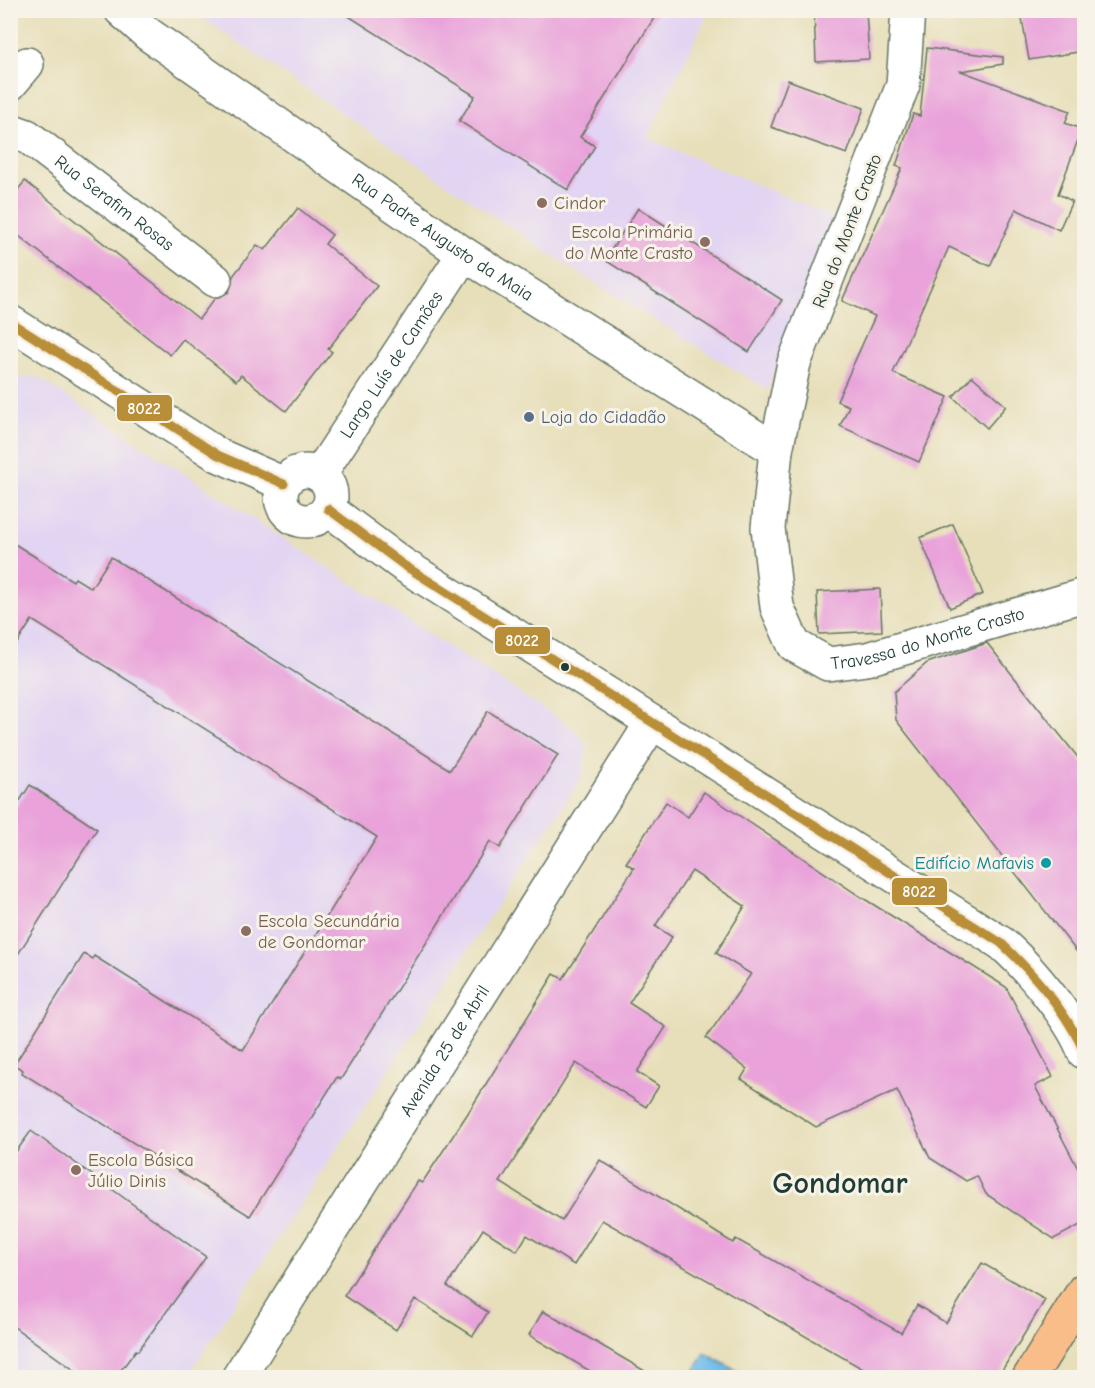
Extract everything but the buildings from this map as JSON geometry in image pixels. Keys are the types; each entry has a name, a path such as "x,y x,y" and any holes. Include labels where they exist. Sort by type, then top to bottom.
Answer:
{"main road":[{"path":"1029,1377 1084,1290"}],"street":[{"name":"Rua Padre Augusto da Maia","path":"121,10 148,34 464,254 776,450"},
{"name":"Rua do Monte Crasto","path":"776,450 794,363 903,85 908,10"},
{"name":"Rua Serafim Rosas","path":"10,130 27,136 215,280"},
{"name":"Largo Luís de Camões","path":"319,475 464,254"},
{"path":"10,322 218,455 284,484"},
{"name":"Travessa do Monte Crasto","path":"776,450 768,528 777,607 794,645 828,664 867,659 1084,595"},
{"path":"303,471 319,475 330,488 332,496 328,509 316,520 298,520 291,516 282,501 284,484 289,478 303,471"},
{"path":"328,509 402,564 651,724 1001,943 1019,958 1035,979 1084,1052"},
{"name":"Avenida 25 de Abril","path":"238,1377 651,724"},
{"path":"1035,979 1053,995 1084,1014"}],"shaded area":[{"name":"Cindor","path":"192,11 709,11 647,138 833,217 768,390 571,268"},
{"name":"Escola Secundária de Gondomar","path":"37,377 577,731 587,746 583,775 187,1377 11,1378 10,378"}],"water":[{"path":"705,1353 747,1377 692,1376"}],"transit line":[{"name":"8022","path":"10,322 218,455 284,484"},
{"name":"8022","path":"328,509 402,564 1001,943 1059,1007 1084,1052"}],"place":[{"name":"Cindor","path":"542,203"},
{"name":"Escola Primária do Monte Crasto","path":"705,242"},
{"name":"Loja do Cidadão","path":"529,417"},
{"name":"Edifício Mafavis","path":"1046,863"},
{"name":"Escola Secundária de Gondomar","path":"246,931"},
{"name":"Escola Básica Júlio Dinis","path":"76,1170"}],"district":[{"name":"Gondomar","path":"840,1183"}]}
